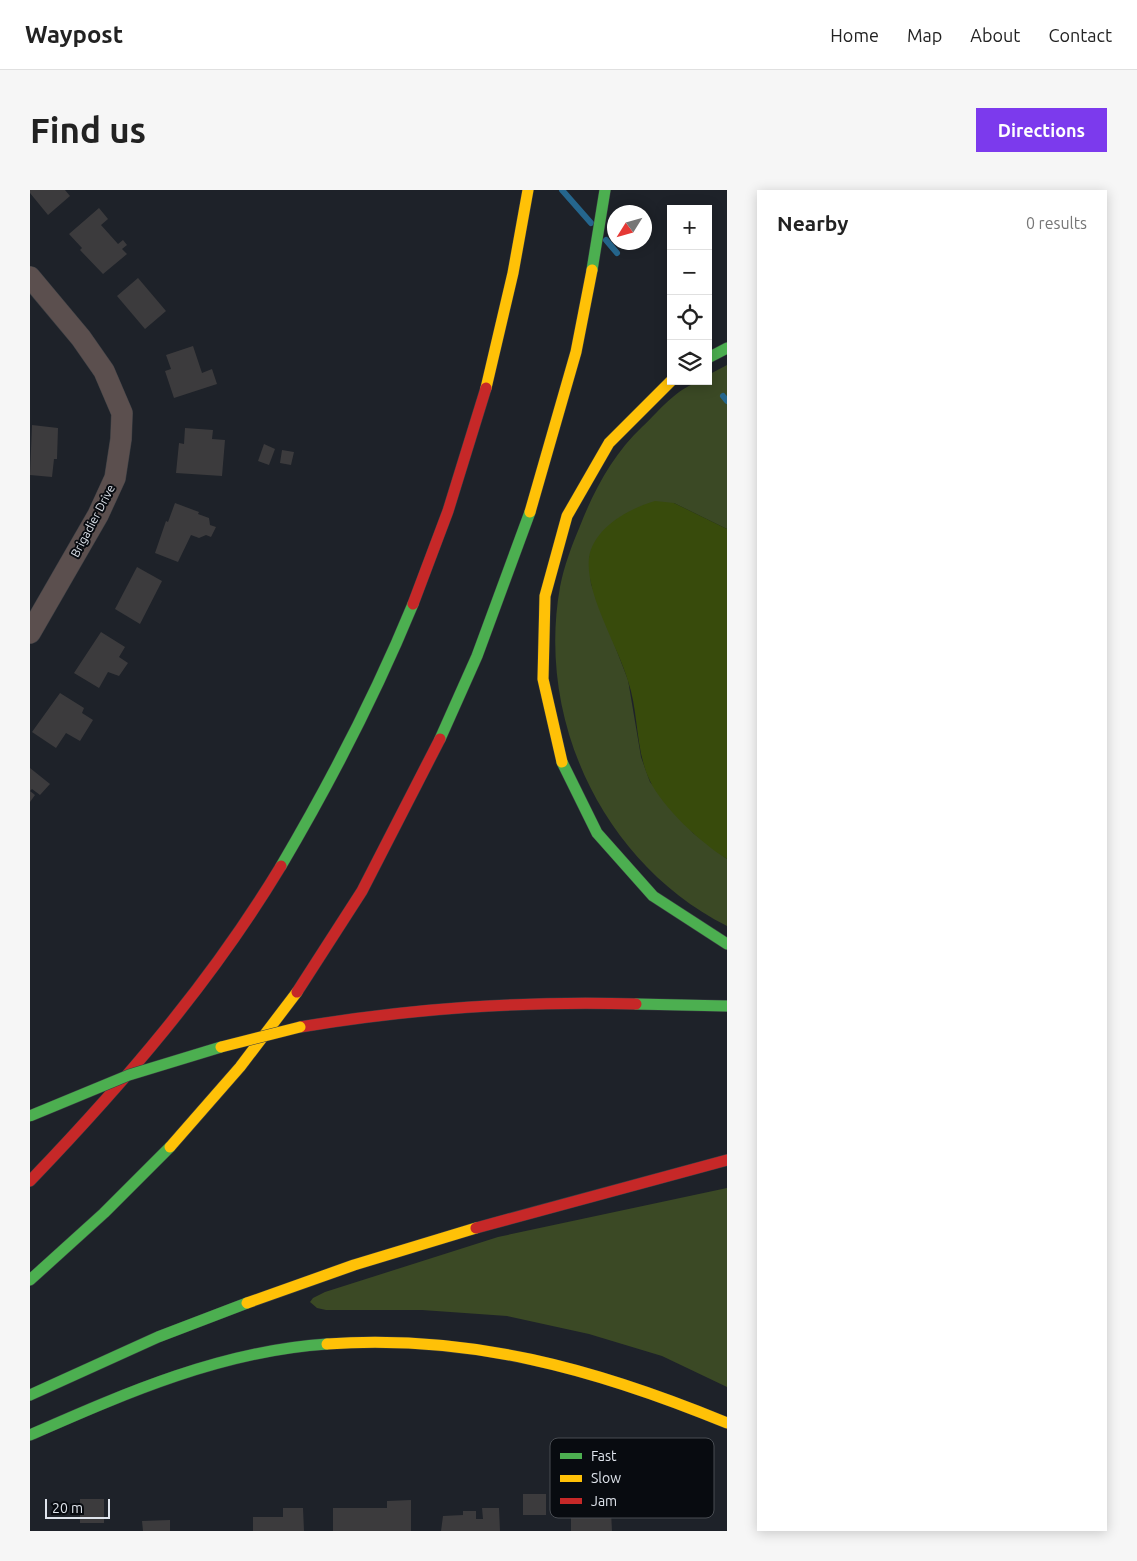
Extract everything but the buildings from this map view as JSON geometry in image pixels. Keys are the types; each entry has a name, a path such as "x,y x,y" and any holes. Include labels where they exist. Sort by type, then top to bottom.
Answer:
{"highway":[{"path":"30,1181 143,1057 223,956 288,854 360,722 412,611 467,459 496,352 524,225 528,190"},
{"path":"30,1280 140,1180 200,1115 300,989 369,878 436,750 482,644 500,596 553,440 584,313 605,190"},
{"path":"712,356 727,348"},
{"path":"667,384 642,406 604,450 583,484 564,523 552,558 544,597 540,638 542,674 551,729 563,767 577,798 604,842 635,879 670,909 705,933 727,944"},
{"path":"30,1116 79,1094 152,1067 229,1044 300,1027 383,1014 486,1005 580,1002 727,1006"},
{"path":"30,1395 191,1324 336,1270 446,1236 727,1160"},
{"path":"30,1435 134,1391 224,1361 297,1346 352,1340 452,1345 547,1360 608,1376 674,1399 727,1423"}],"street":[{"name":"Brigadier Drive","path":"30,278 81,338 104,371 122,413 122,430 115,478 98,514 30,633"}],"green space":[{"path":"727,365 727,529 674,503 589,557 591,584 628,680 641,757 650,782 693,833 727,859 727,926 684,899 646,866 614,827 588,784 570,737 559,688 555,637 560,587 566,563 598,486 622,448 664,405 680,391 691,385 712,385 712,373"},
{"path":"655,501 674,503 727,529 727,859 706,844 673,813 650,781 639,744 634,706 628,681 603,620 592,587 589,558 597,537 624,514"},
{"path":"727,1188 727,1387 662,1356 589,1334 507,1316 422,1310 326,1310 317,1308 310,1302 313,1298 325,1292 498,1237"}],"waterway":[{"path":"562,190 591,223"},
{"path":"606,240 617,253"},
{"path":"723,396 727,401"}],"traffic: fast":[{"path":"592,270 605,190"},
{"path":"712,356 727,348"},
{"path":"440,739 477,656 530,512"},
{"path":"281,866 318,802 352,737 384,671 413,604"},
{"path":"562,762 597,833 653,896 727,944"},
{"path":"636,1004 727,1006"},
{"path":"30,1116 129,1075 221,1047"},
{"path":"30,1280 104,1213 170,1147"},
{"path":"30,1395 158,1337 247,1303"},
{"path":"30,1435 102,1404 175,1376 249,1355 327,1344"}],"traffic: slow":[{"path":"486,388 513,273 528,190"},
{"path":"530,512 576,352 592,270"},
{"path":"562,762 543,679 545,596 567,516 609,443 667,385"},
{"path":"170,1147 240,1067 297,992"},
{"path":"221,1047 300,1027"},
{"path":"247,1303 354,1265 476,1228"},
{"path":"327,1344 380,1342 482,1350 532,1360 629,1386 727,1423"}],"traffic: jam":[{"path":"413,604 448,511 486,388"},
{"path":"297,992 362,891 440,739"},
{"path":"30,1181 99,1107 196,991 254,909 281,866"},
{"path":"300,1027 343,1020 468,1007 593,1003 636,1004"},
{"path":"476,1228 727,1160"}]}
